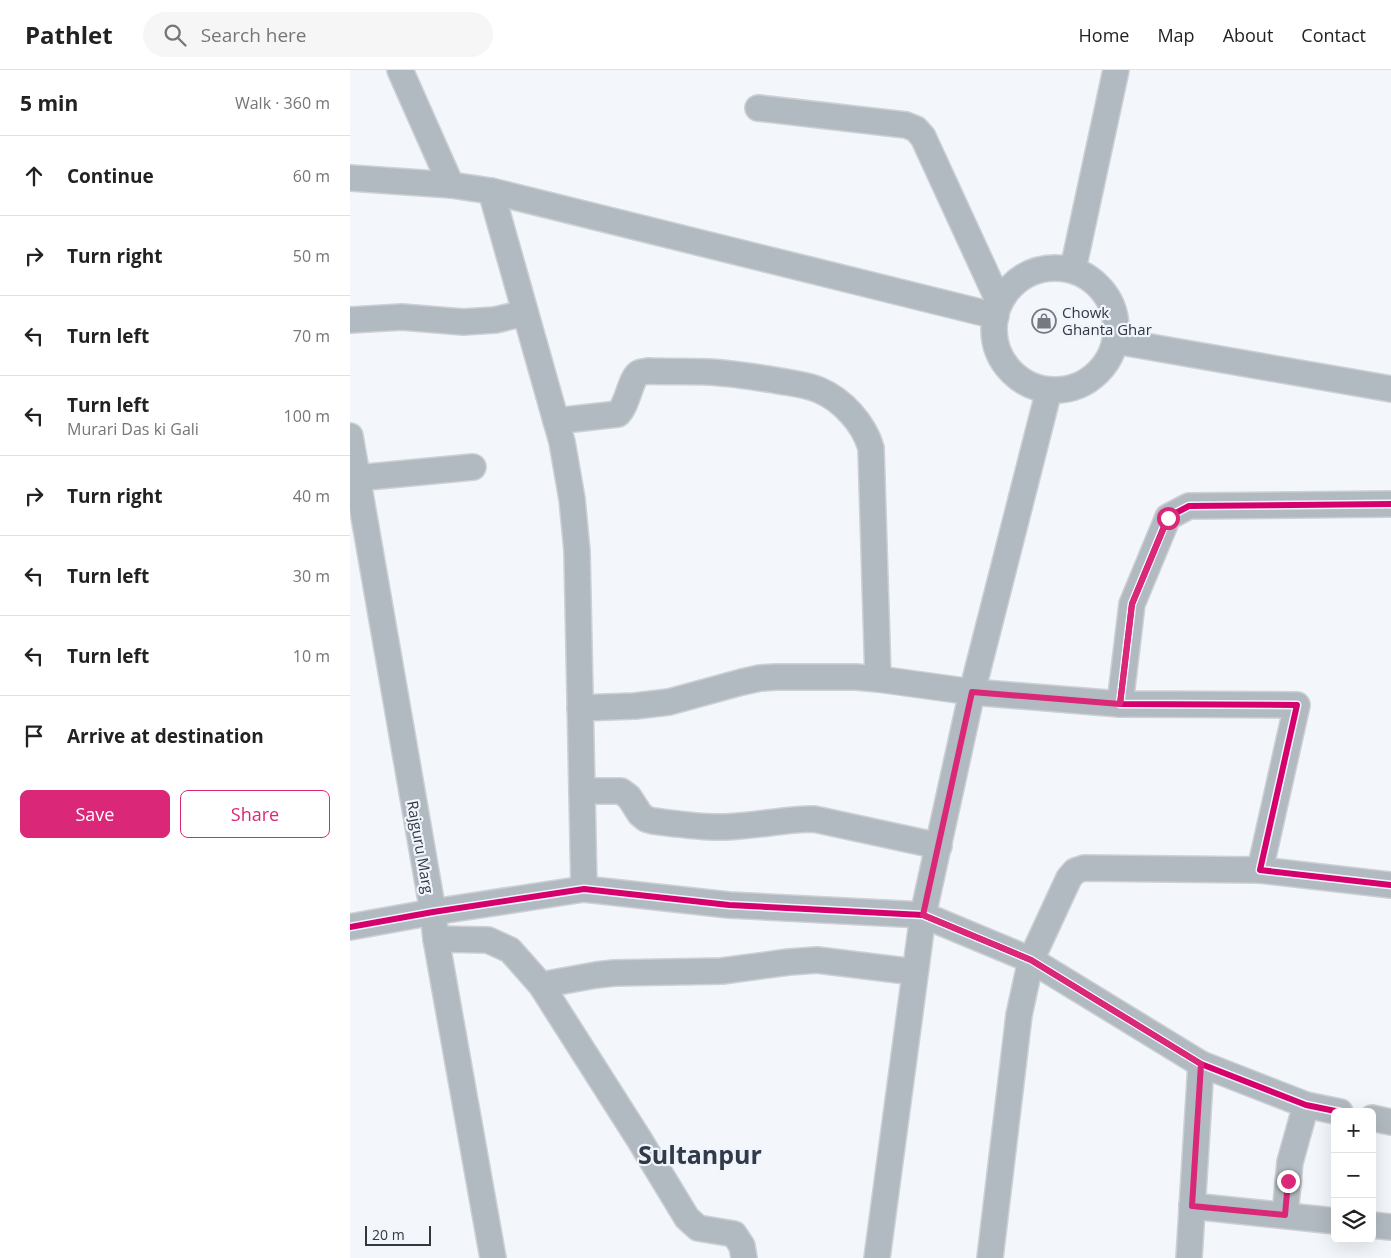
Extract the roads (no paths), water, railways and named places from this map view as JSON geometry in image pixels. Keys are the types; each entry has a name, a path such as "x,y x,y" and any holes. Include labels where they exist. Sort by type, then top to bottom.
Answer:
{"street":[{"path":"400,70 451,185"},
{"path":"1073,269 1116,70"},
{"path":"758,108 906,125 916,129 923,137 997,309"},
{"path":"350,178 451,185 491,191 997,309"},
{"path":"491,191 562,442 572,499 577,551 584,889"},
{"path":"1044,268 1073,269 1099,285 1114,311 1116,341 1103,368 1091,377 1078,386 1049,390 1021,380 1001,359 993,331 997,309 1017,279 1044,268"},
{"path":"350,320 396,317 463,322 495,320 525,313"},
{"path":"1116,341 1391,389"},
{"path":"556,422 618,414 623,409 635,378 640,372 648,371 732,374 808,386 831,396 842,404 863,428 871,448 878,679"},
{"path":"877,1258 923,915 972,692 1049,390"},
{"name":"Rajguru Marg","path":"350,436 493,1258"},
{"path":"357,478 473,467"},
{"path":"1120,704 1132,604 1168,518 1189,506 1391,504"},
{"path":"580,708 635,706 669,702 742,682 777,677 878,679 972,692 1120,704 1297,705 1260,870"},
{"path":"582,791 621,791 629,797 640,814 653,821 725,827 799,819 814,820 938,846"},
{"path":"990,1258 1019,1015 1031,960 1069,878 1075,871 1084,868 1260,870 1391,885"},
{"path":"350,927 433,912 584,889 729,905 923,915 1031,960 1201,1064 1306,1105 1331,1110"},
{"path":"436,939 488,940 510,950 540,985 639,1139 687,1218 698,1228 734,1234 742,1246 744,1258"},
{"path":"540,985 614,973 722,971 802,960 817,960 915,972"},
{"path":"1189,1258 1201,1064"},
{"path":"1285,1215 1290,1162 1306,1105"},
{"path":"1376,1119 1391,1122"},
{"path":"1192,1206 1331,1221"},
{"path":"1376,1225 1391,1227"}],"place":[{"name":"Chowk Ghanta Ghar","path":"1044,321"}],"district":[{"name":"Sultanpur","path":"700,1154"}]}
